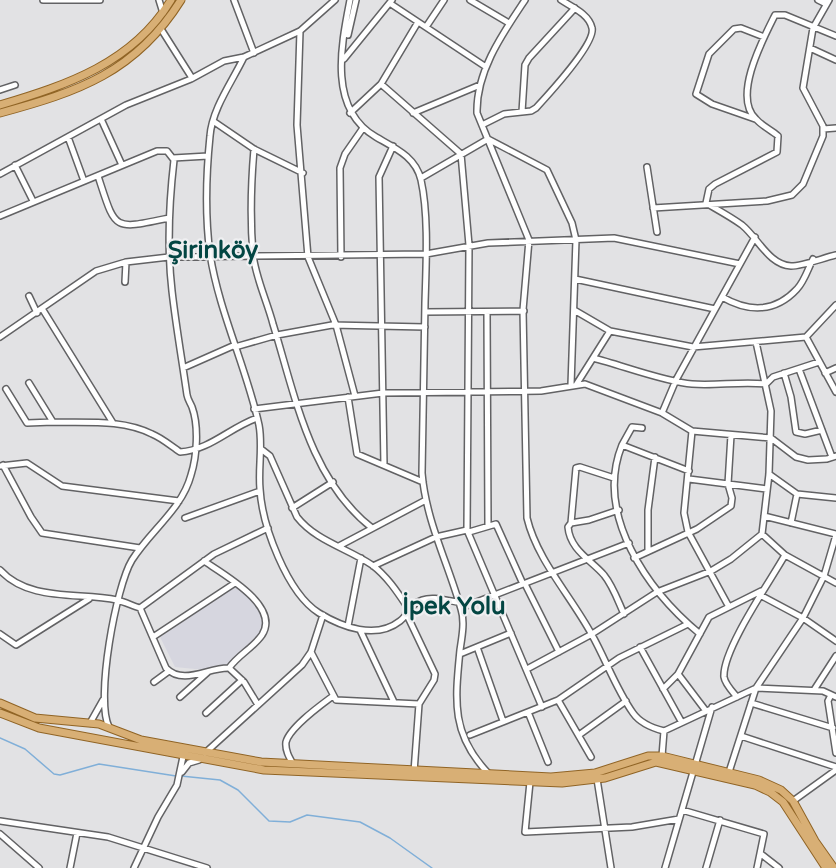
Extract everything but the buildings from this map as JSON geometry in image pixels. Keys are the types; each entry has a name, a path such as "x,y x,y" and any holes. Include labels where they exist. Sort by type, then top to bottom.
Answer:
{"main road":[{"path":"0,105 52,89 104,66 136,42 163,13 171,0"},
{"path":"0,113 58,96 108,75 147,44 182,0"},
{"path":"0,703 35,718 109,727 134,738 200,759 273,771 562,783 597,779 656,762 729,772 766,782 793,801 814,841 834,868"},
{"path":"0,712 33,726 105,740 184,753 206,752 293,764 551,777 583,775 648,756 662,756 694,768 755,785 775,795 790,810 826,868"},
{"path":"88,736 87,729 90,723"},
{"path":"105,740 110,733 109,727"}],"street":[{"path":"43,0 100,0"},
{"path":"159,0 163,13"},
{"path":"234,0 254,53"},
{"path":"0,174 126,105 192,78 224,61 254,53 300,31 335,0"},
{"path":"350,0 343,57 342,89 350,113 363,128 411,160 421,178 426,254 423,392 424,501 460,605 458,696 461,732 466,747 488,773"},
{"path":"343,57 356,0"},
{"path":"426,27 444,0"},
{"path":"470,0 509,23"},
{"path":"525,0 509,23 486,67 480,85 477,113 529,240 524,311 528,518 532,539 592,634 626,701 638,719 664,731"},
{"path":"482,124 504,114 536,108 568,74 592,38 593,29 590,23 575,8 561,0"},
{"path":"653,208 767,201 792,195 803,184 818,150 823,129 802,87 813,28 826,1 818,0"},
{"path":"343,57 391,2 486,67"},
{"path":"522,112 525,65 575,8"},
{"path":"755,119 746,97 747,84 764,37 775,15 780,14 836,36"},
{"path":"350,113 381,84 418,22"},
{"path":"161,29 192,78"},
{"path":"706,203 709,189 715,184 777,152 778,136 755,119 712,104 696,94 709,54 734,29 750,31 764,37"},
{"path":"300,31 297,125 303,173 308,257 336,325 355,396"},
{"path":"810,48 836,60"},
{"path":"244,57 213,121 208,156 207,210 210,256 257,418 261,449 260,491 268,528 300,594 323,615 360,630 375,632 399,622 407,611 426,599 460,605 493,597 629,543"},
{"path":"381,84 461,154 469,245 468,531 493,597 542,707"},
{"path":"0,90 15,85"},
{"path":"413,113 480,85"},
{"path":"101,119 122,165"},
{"path":"213,121 254,149 303,173"},
{"path":"341,256 340,168 345,154 363,128"},
{"path":"823,129 836,128"},
{"path":"68,137 84,181"},
{"path":"421,178 488,139"},
{"path":"488,139 547,170 572,223 576,240 574,385"},
{"path":"384,465 379,177 393,146"},
{"path":"254,149 251,202 253,255 297,402 316,455 346,504 372,528"},
{"path":"0,216 157,151 166,151 173,158 208,156"},
{"path":"109,727 103,699 116,600 124,574 140,548 179,501 191,475 195,451 193,415 183,368 169,257 173,158"},
{"path":"15,165 33,201"},
{"path":"647,167 657,232"},
{"path":"98,176 109,212 119,224 128,226 169,218"},
{"path":"706,203 740,224 755,237 771,258 779,263 797,265 836,255"},
{"path":"662,413 693,347 755,237"},
{"path":"0,338 96,271 126,262 169,257 426,254 469,245 529,240 614,238 740,264"},
{"path":"722,297 748,309 767,308 798,289 813,260"},
{"path":"125,282 126,262"},
{"path":"575,279 715,309"},
{"path":"29,296 37,313"},
{"path":"574,310 610,331 693,347 806,337 836,305"},
{"path":"43,310 113,423"},
{"path":"425,312 524,311"},
{"path":"487,312 488,526"},
{"path":"183,368 235,346 277,335 336,325 425,327"},
{"path":"574,385 610,331"},
{"path":"806,337 836,392"},
{"path":"527,669 592,634 657,592 711,571 731,559 762,534 769,474 771,411 756,342"},
{"path":"593,358 688,384 722,386 751,382 766,384 784,373 819,362"},
{"path":"825,373 836,368"},
{"path":"254,409 383,393 467,390 541,391 585,384 662,413 692,431 771,438 796,457 808,460 834,457 799,369"},
{"path":"784,373 791,397 796,432 806,434 822,430"},
{"path":"29,383 53,422"},
{"path":"6,389 27,423 113,423 153,434 180,452 195,451 257,418"},
{"path":"348,397 357,454 423,482"},
{"path":"642,428 632,427 622,445 614,478 619,510 634,558 657,592 700,634"},
{"path":"692,431 684,513 688,532 729,607"},
{"path":"634,558 724,513 731,506 732,498 728,484 731,435"},
{"path":"622,445 689,471"},
{"path":"261,449 270,456 297,518 311,533 373,566 386,577 407,611 435,674 434,680 419,704 413,778"},
{"path":"648,551 648,510 655,457"},
{"path":"140,548 42,532 31,518 1,465 27,463 57,483 69,487 179,501"},
{"path":"614,478 580,467 576,468 571,523 568,526 569,533 584,559 604,575 624,614"},
{"path":"769,474 797,494 836,498"},
{"path":"689,479 767,489"},
{"path":"292,508 333,482"},
{"path":"185,518 260,491"},
{"path":"791,523 797,494"},
{"path":"339,546 424,501"},
{"path":"571,523 589,520 619,510"},
{"path":"729,772 756,688 803,618 824,576 836,535 764,516"},
{"path":"373,566 436,537 496,524 559,652"},
{"path":"140,608 204,561 268,528"},
{"path":"762,534 785,555 836,583"},
{"path":"737,697 726,682 725,671 741,631 785,555"},
{"path":"348,626 361,558"},
{"path":"0,570 12,582 24,587 89,599 116,600 140,608 169,671 184,676 229,668 262,635 266,622 259,603 204,561"},
{"path":"153,637 235,583"},
{"path":"663,690 678,674 710,617 766,588"},
{"path":"760,595 803,618 836,641"},
{"path":"0,634 16,645 89,599"},
{"path":"182,772 189,763 200,759 297,670 311,652 323,615"},
{"path":"470,735 558,700 608,665 688,624"},
{"path":"360,630 394,702"},
{"path":"460,654 511,633"},
{"path":"477,647 503,721"},
{"path":"640,648 681,721"},
{"path":"311,652 336,700 419,704"},
{"path":"814,690 836,656"},
{"path":"229,668 242,680 258,705"},
{"path":"180,697 210,670"},
{"path":"154,682 169,671"},
{"path":"678,674 706,711"},
{"path":"206,713 242,680"},
{"path":"664,731 681,721 756,688 814,690 834,696"},
{"path":"293,764 286,749 287,739 311,713 333,696"},
{"path":"834,696 828,700 836,753"},
{"path":"90,723 103,699"},
{"path":"558,700 591,757"},
{"path":"579,735 626,701"},
{"path":"752,702 833,728"},
{"path":"665,868 712,707"},
{"path":"528,712 548,762"},
{"path":"662,756 664,731"},
{"path":"741,736 836,768"},
{"path":"134,868 180,780 184,753"},
{"path":"793,801 836,768"},
{"path":"597,779 611,868"},
{"path":"530,782 525,832 605,828 679,819"},
{"path":"682,810 764,834 757,868"},
{"path":"0,820 144,847 207,868"},
{"path":"706,868 720,820"},
{"path":"70,868 77,833"},
{"path":"0,834 39,868"},
{"path":"760,854 779,868"},
{"path":"26,868 30,860"}],"shaded area":[{"path":"236,586 250,597 262,613 263,628 258,637 226,666 205,670 175,667 160,637"}],"waterway":[{"path":"0,738 25,749 54,774 60,775 99,764 176,776"},
{"path":"181,776 220,780 238,790 269,821 290,822 307,815 360,822 390,838 432,868"}],"district":[{"name":"Şirinköy","path":"213,250"},
{"name":"İpek Yolu","path":"454,606"}]}
